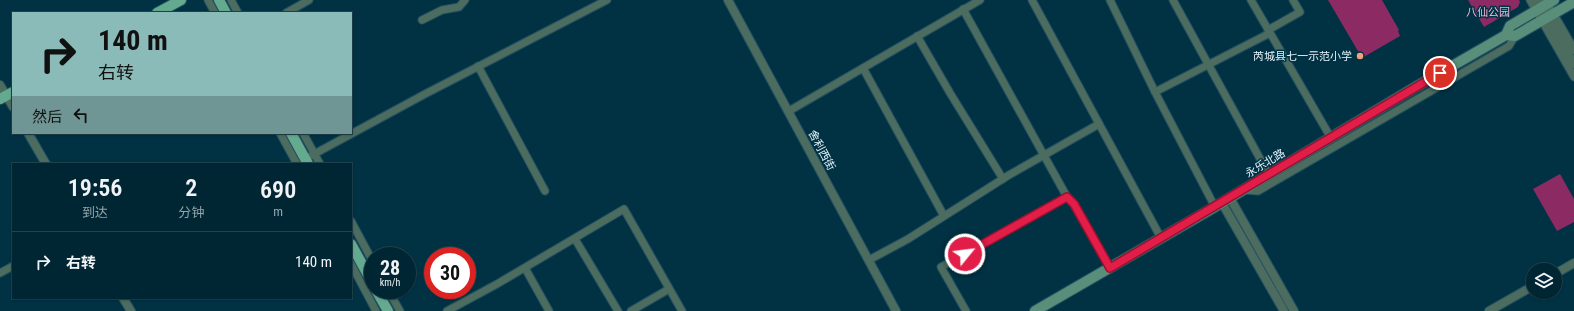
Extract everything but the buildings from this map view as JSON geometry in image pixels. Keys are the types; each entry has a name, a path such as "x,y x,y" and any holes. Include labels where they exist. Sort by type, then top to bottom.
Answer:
{"main road":[{"path":"158,12 181,0"},
{"path":"219,0 225,12"},
{"name":"永乐北路","path":"1036,311 1331,138 1510,36 1510,26 1545,9 1574,2"},
{"path":"291,134 303,162"},
{"path":"352,246 364,268"},
{"path":"381,299 388,311"}],"street":[{"path":"208,0 214,12"},
{"path":"231,0 237,12"},
{"path":"288,12 308,0"},
{"path":"422,20 442,10 459,7 465,0"},
{"path":"352,134 478,66 607,0"},
{"name":"舍利西街","path":"728,0 896,311"},
{"path":"789,111 980,0"},
{"path":"1032,0 1161,238"},
{"path":"1110,0 1155,92 1222,203 1284,311"},
{"path":"1173,0 1269,175"},
{"path":"1250,0 1331,138"},
{"path":"1155,92 1269,31 1300,12 1293,0"},
{"path":"1530,0 1545,9 1574,50"},
{"path":"964,9 1067,197 1074,204 1110,268"},
{"path":"1545,9 1574,64"},
{"path":"1545,9 1574,77"},
{"path":"917,36 1003,179"},
{"path":"1244,190 1258,191 1508,46 1510,36"},
{"path":"478,66 545,191"},
{"path":"862,68 944,216"},
{"path":"0,85 12,105"},
{"path":"869,260 908,239 1003,179 1099,124"},
{"path":"29,134 45,163"},
{"path":"281,134 303,162 352,134"},
{"path":"304,134 320,163"},
{"path":"966,311 941,266 1067,197"},
{"path":"1222,203 1294,311"},
{"path":"447,311 525,268 624,209 682,311"},
{"path":"352,223 365,247"},
{"path":"575,239 618,311"},
{"path":"1562,270 1574,263"},
{"path":"352,266 376,311"},
{"path":"0,273 12,267"},
{"path":"525,268 549,311"},
{"path":"631,311 669,289"},
{"path":"1489,311 1526,290"},
{"path":"125,299 131,311"},
{"path":"393,299 400,311"}],"green space":[{"path":"1328,0 1382,0 1399,30 1400,36 1362,58"},
{"name":"八仙公园","path":"1468,0 1519,0 1520,2 1518,7 1484,27"},
{"path":"1560,174 1574,199 1574,222 1557,231 1533,189"}],"place":[{"name":"芮城县七一示范小学","path":"1360,56"}],"route":[{"path":"965,254 1067,197 1074,204 1110,268 1440,73"}]}
